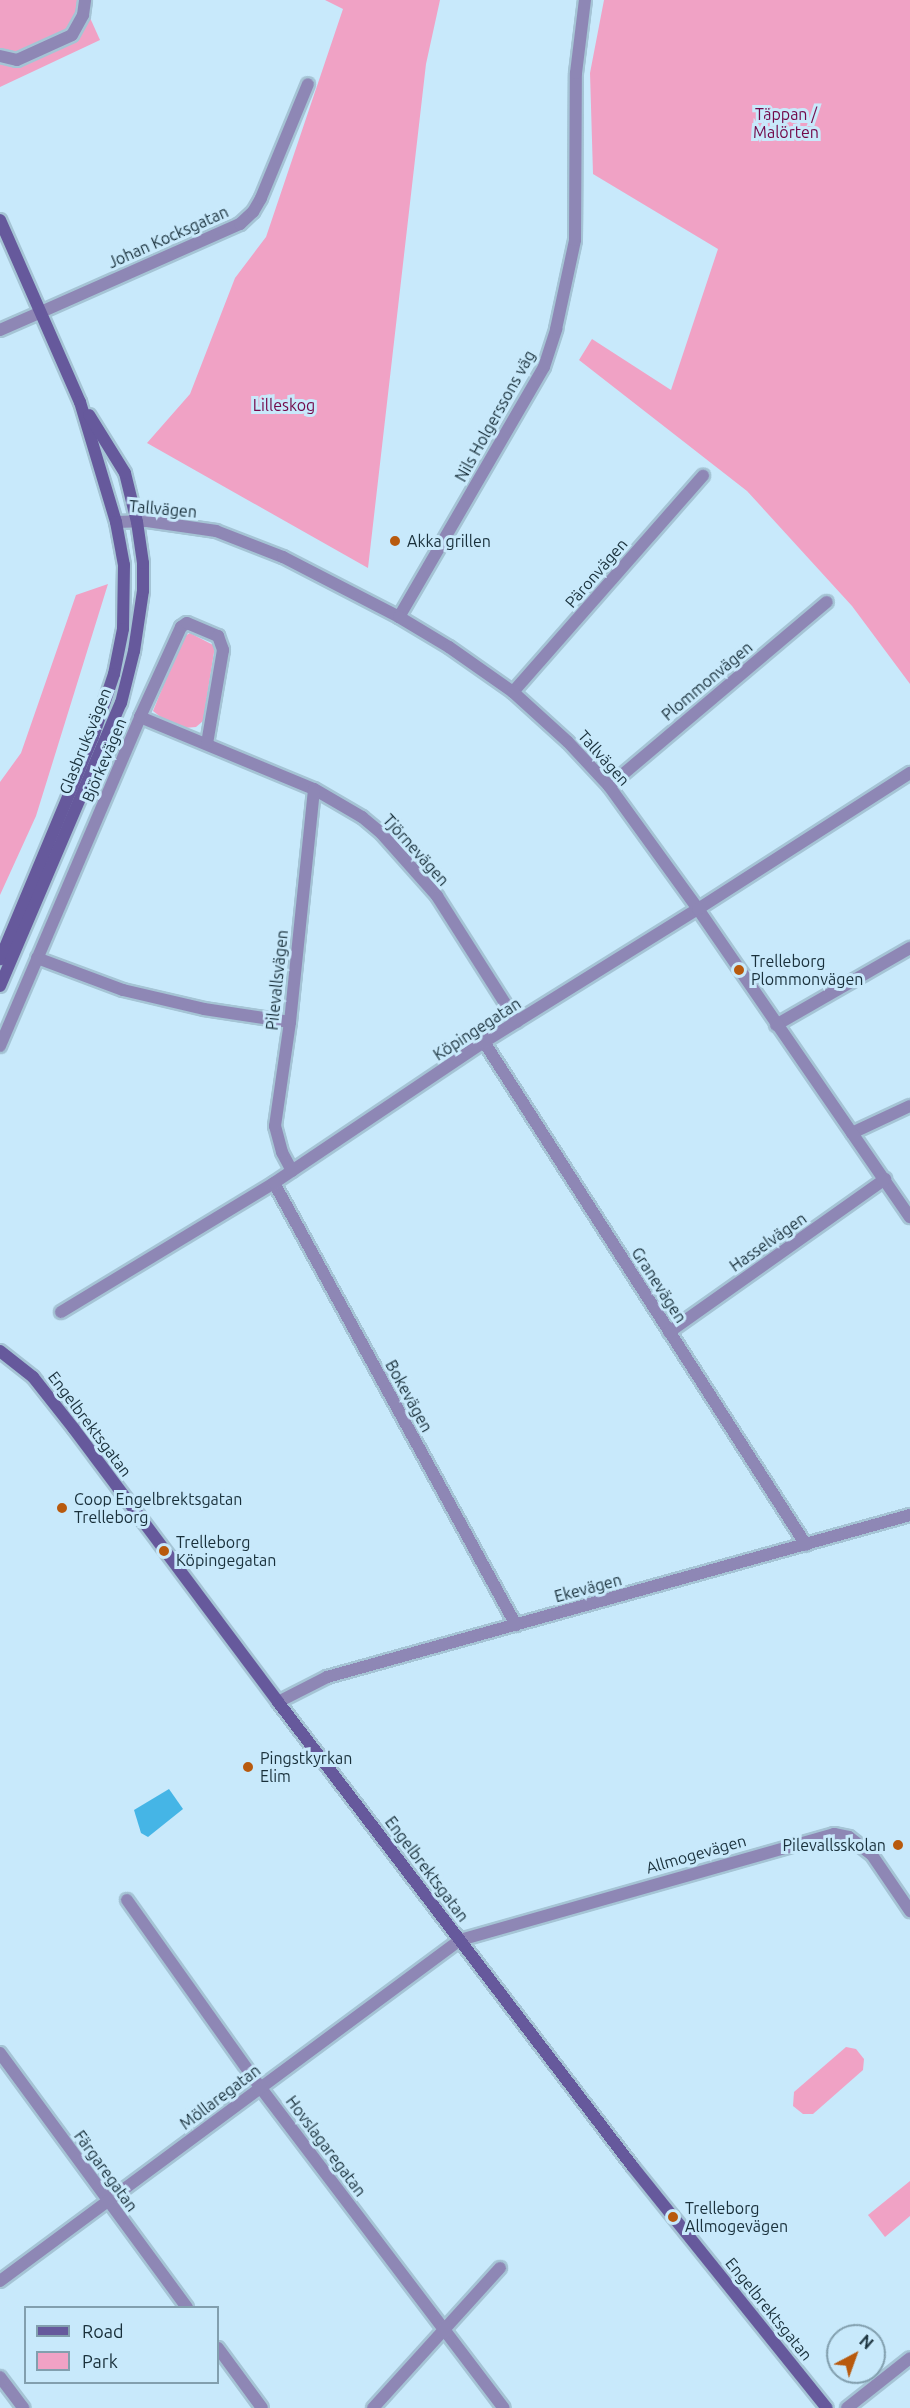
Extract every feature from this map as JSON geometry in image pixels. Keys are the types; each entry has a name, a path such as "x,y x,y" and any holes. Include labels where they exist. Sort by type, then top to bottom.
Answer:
{"main road":[{"name":"Glasbruksvägen","path":"0,220 80,402 116,522 124,565 123,629 114,674 93,737 0,959"},
{"name":"Glasbruksvägen","path":"0,986 121,704 134,651 143,591 143,563 137,522 125,473 80,402"},
{"name":"Engelbrektsgatan","path":"0,1351 33,1377 74,1429 278,1702 633,2167 827,2408"}],"street":[{"path":"0,56 17,60 72,35 83,15 85,0"},
{"name":"Nils Holgerssons väg","path":"399,617 544,367 556,329 575,240 576,73 585,0"},
{"name":"Johan Kocksgatan","path":"0,330 240,224 253,212 261,198 308,84"},
{"name":"Päronvägen","path":"513,692 703,476"},
{"name":"Tallvägen","path":"116,522 137,522 216,531 283,557 399,617 513,692 568,742 609,786 698,909 910,1217"},
{"name":"Plommonvägen","path":"609,786 827,602"},
{"name":"Björkevägen","path":"0,1046 140,717 181,627 187,623 218,636 223,650 207,744"},
{"name":"Tjörnevägen","path":"140,717 314,789 362,817 407,860 437,896 517,1022"},
{"name":"Köpingegatan","path":"61,1312 274,1183 484,1042 698,909 910,773"},
{"name":"Pilevallsvägen","path":"292,1171 282,1152 275,1126 290,1022 314,789"},
{"path":"776,1024 910,948"},
{"path":"37,958 123,990 204,1009 290,1022"},
{"name":"Granevägen","path":"484,1042 806,1545"},
{"path":"852,1133 910,1106"},
{"name":"Hasselvägen","path":"669,1332 885,1179"},
{"name":"Bokevägen","path":"274,1183 516,1625"},
{"name":"Ekevägen","path":"278,1702 327,1677 910,1515"},
{"name":"Allmogevägen","path":"460,1940 834,1834 849,1837 872,1854 910,1911"},
{"name":"Hovslagaregatan","path":"127,1900 260,2087 504,2408"},
{"name":"Möllaregatan","path":"0,2281 460,1940"},
{"name":"Färgaregatan","path":"0,2053 186,2306"},
{"path":"373,2408 500,2268"},
{"path":"219,2349 262,2408"},
{"path":"847,2408 910,2358"},
{"path":"0,2377 23,2408"}],"green space":[{"path":"0,0 82,0 100,40 0,87"},
{"name":"Lilleskog","path":"325,0 440,0 426,64 368,568 147,443 190,394 235,278 266,237 343,9"},
{"name":"Täppan / Malörten","path":"604,0 910,0 910,684 852,606 747,491 579,360 592,339 671,390 718,249 593,174 590,73"},
{"path":"108,584 36,816 0,895 0,782 21,753 76,595"},
{"path":"190,633 215,646 203,721 196,727 184,728 162,718 153,711 183,637"},
{"path":"846,2047 856,2049 864,2059 863,2070 813,2114 803,2114 793,2106 794,2092"},
{"path":"910,2181 910,2216 885,2237 868,2215"}],"water":[{"path":"169,1789 183,1809 148,1837 141,1833 134,1810"}],"place":[{"name":"Akka grillen","path":"395,541"},
{"name":"Trelleborg Plommonvägen","path":"739,970"},
{"name":"Coop Engelbrektsgatan Trelleborg","path":"62,1508"},
{"name":"Trelleborg Köpingegatan","path":"164,1551"},
{"name":"Pingstkyrkan Elim","path":"248,1767"},
{"name":"Pilevallsskolan","path":"898,1845"},
{"name":"Trelleborg Allmogevägen","path":"673,2217"}]}
